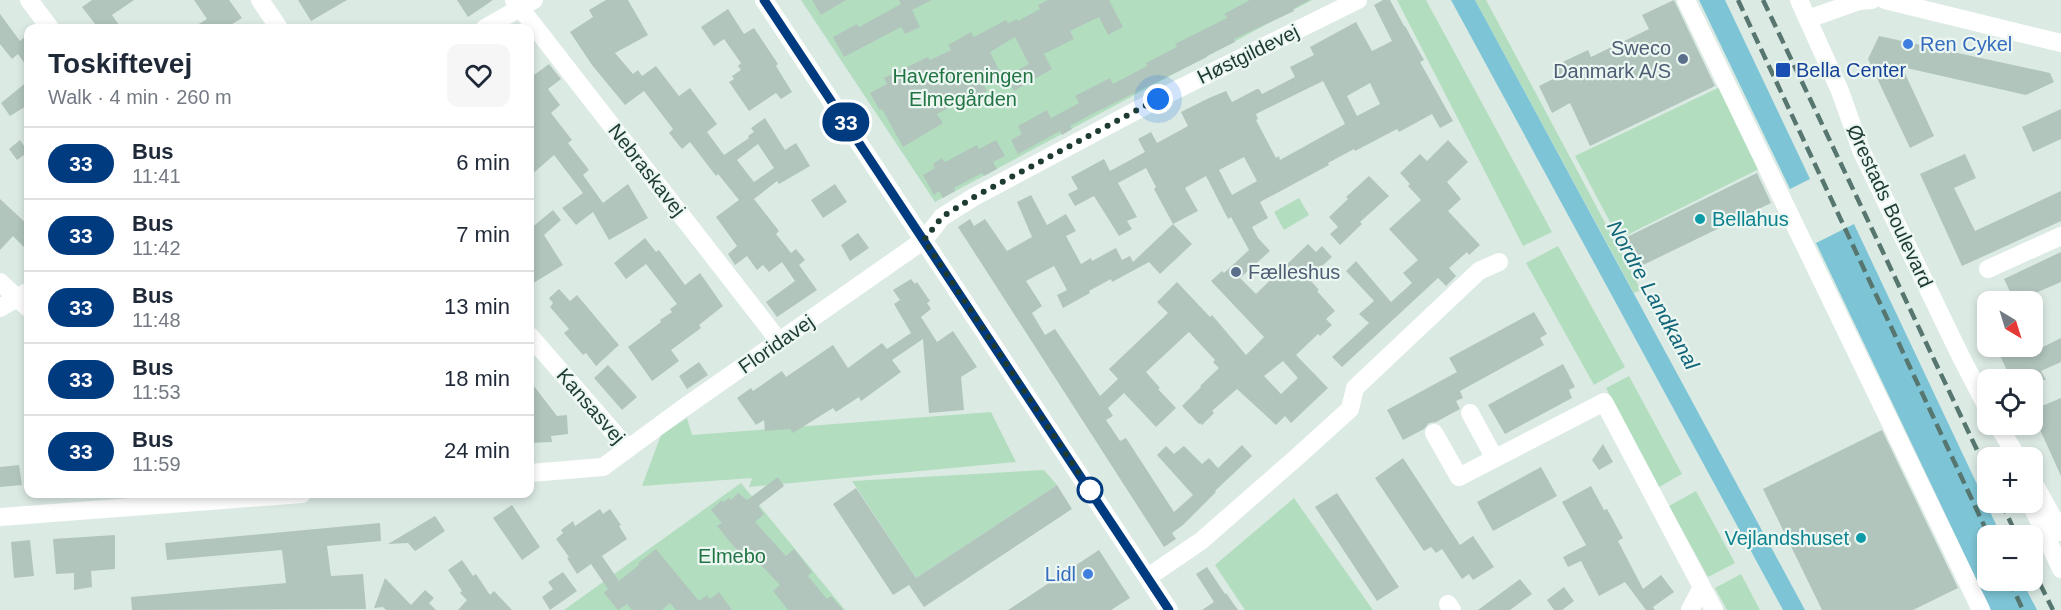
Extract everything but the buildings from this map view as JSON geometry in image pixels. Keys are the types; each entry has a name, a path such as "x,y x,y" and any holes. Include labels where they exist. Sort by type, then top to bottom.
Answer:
{"street":[{"path":"29,0 47,24"},
{"path":"260,0 276,24"},
{"path":"764,0 1169,610"},
{"name":"Høstgildevej","path":"924,240 942,217 974,197 1158,99 1358,0"},
{"path":"1686,0 1981,610"},
{"name":"Ørestads Boulevard","path":"1799,0 1840,92 1861,150 1977,387"},
{"path":"1808,20 1839,4 1872,0"},
{"path":"1885,0 2061,43"},
{"path":"491,24 523,3"},
{"name":"Nebraskavej","path":"523,3 779,341"},
{"path":"1988,269 2061,236"},
{"name":"Floridavej","path":"534,473 603,467 924,240"},
{"path":"1148,577 1201,541 1297,457 1350,409 1355,388 1479,271 1499,261"},
{"path":"0,282 24,298"},
{"path":"0,308 24,299"},
{"name":"Kansasvej","path":"534,341 628,449"},
{"path":"1434,433 1459,477 1604,402 1714,610"},
{"path":"1470,413 1494,457"},
{"path":"0,517 249,498"},
{"path":"2043,500 2061,532"},
{"path":"2035,513 2061,569"},
{"path":"1690,610 1702,587"}],"green space":[{"name":"Haveforeningen Elmegården","path":"801,0 1312,0 935,202"},
{"path":"1397,0 1426,0 1552,232 1523,246"},
{"path":"1475,0 1486,0 1641,290 1634,293"},
{"path":"1720,87 1759,169 1619,239 1575,156"},
{"path":"1299,198 1309,215 1284,230 1274,212"},
{"path":"1558,246 1625,367 1594,385 1526,263"},
{"path":"1629,376 1682,474 1659,487 1606,388"},
{"path":"991,412 1016,462 749,487 752,478 642,486 661,435 687,418 692,435"},
{"path":"1044,470 1057,485 916,578 852,481"},
{"name":"Elmebo","path":"741,483 845,610 564,610"},
{"path":"1696,491 1735,563 1708,577 1669,506"},
{"path":"1294,498 1373,610 1245,610 1215,565"},
{"path":"1741,574 1760,610 1727,610 1715,588"}],"water":[{"name":"Nordre Landkanal","path":"1451,0 1475,0 1805,610 1783,610"},
{"path":"1699,0 1725,0 1810,179 1790,189"},
{"path":"1854,224 1977,484 1977,513 1991,513 1996,525 1977,525 1977,581 1816,243"},
{"path":"1982,591 2027,591 2037,610 1991,610"}],"railway":[{"path":"1738,0 1984,525"},
{"path":"1763,0 1977,450"},
{"path":"2006,513 2012,525"},
{"path":"2043,590 2053,610"},
{"path":"2014,591 2023,610"}],"bus line":[{"name":"33","path":"764,0 1169,610"}],"place":[{"name":"Ren Cykel","path":"1908,44"},
{"name":"Sweco Danmark A/S","path":"1683,59"},
{"name":"Bella Center","path":"1783,70"},
{"name":"Bellahus","path":"1700,219"},
{"name":"Fælleshus","path":"1236,272"},
{"name":"Vejlandshuset","path":"1861,538"},
{"name":"Lidl","path":"1088,574"}],"route":[{"path":"1090,490 924,240 942,217 974,197 1158,99"}]}
